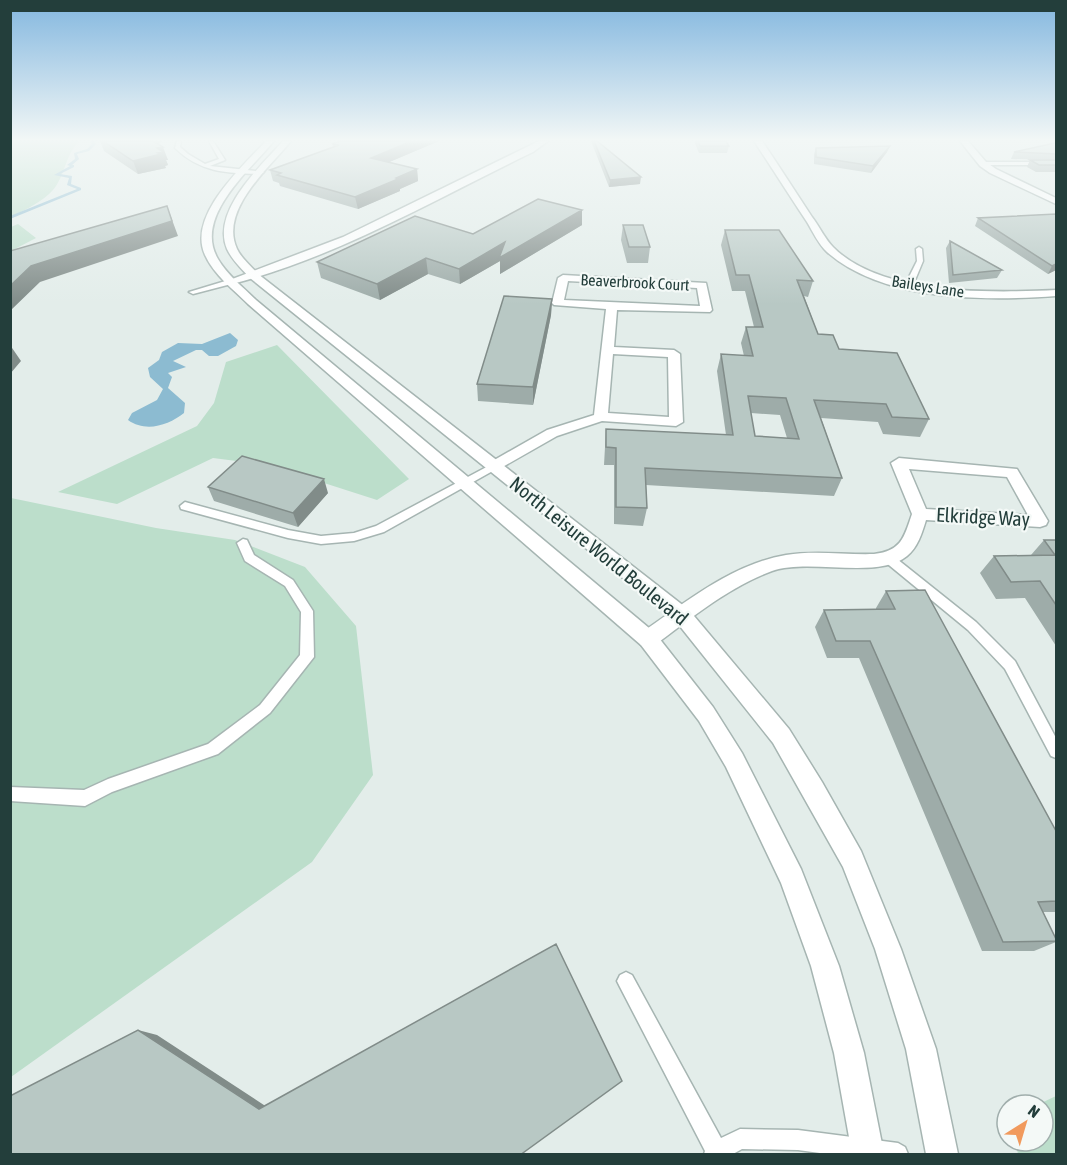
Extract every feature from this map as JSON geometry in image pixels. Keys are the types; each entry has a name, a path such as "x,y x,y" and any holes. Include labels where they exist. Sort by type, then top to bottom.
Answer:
{"street":[{"name":"North Leisure World Boulevard","path":"226,195 217,203 206,232 208,250 232,281 252,302 648,639 706,714 734,760 792,878 825,966 846,1042 867,1152"},
{"name":"North Leisure World Boulevard","path":"240,195 227,230 230,246 254,276 682,615 715,652 781,736 814,790 852,860 888,949 921,1048 942,1155"},
{"path":"232,281 254,276 318,253 437,195"},
{"name":"Baileys Lane","path":"794,195 829,249 842,260 871,275 909,285 1007,294 1056,293"},
{"name":"Beaverbrook Court","path":"563,278 702,285 706,310 694,310 612,306 558,303 563,278"},
{"name":"Beaverbrook Court","path":"601,417 612,306"},
{"path":"494,466 552,433 601,417 676,422 674,354 608,350"},
{"name":"Elkridge Way","path":"888,558 903,551 913,536 921,514 899,463 1012,472 1040,521 921,514"},
{"path":"648,639 749,572 786,561 888,558"}],"lane":[{"path":"909,285 920,261 920,249"},
{"path":"193,292 232,281"},
{"path":"185,506 288,534 321,540 354,537 380,529 494,466"},
{"path":"10,794 85,798 108,786 213,749 265,709 307,657 307,611 289,583 249,558 243,543"},
{"path":"888,558 972,626 1010,664 1056,751"},
{"path":"626,981 715,1154 740,1139 798,1140 898,1155"}],"green space":[{"path":"11,195 47,195 41,200 11,218"},
{"path":"18,224 36,238 11,251 11,227"},
{"path":"277,345 409,479 377,500 268,465 213,458 117,504 58,492 197,426 214,403 226,362"},
{"path":"11,498 156,528 235,540 305,567 356,626 373,775 312,862 11,1077"},
{"path":"1055,1096 1056,1154 1018,1154 1055,1153"}],"water":[{"path":"230,333 238,340 236,346 218,356 209,356 202,350 196,350 173,361 186,367 168,373 172,377 168,388 185,403 184,413 164,424 150,427 128,420 132,413 157,400 163,389 150,377 148,368 159,360 162,352 178,343 202,344"}],"building":[{"path":"538,199 582,210 499,258 505,242 459,269 426,258 377,284 317,262 415,216 473,234"},
{"path":"167,206 172,221 31,266 10,286 10,251"},
{"path":"1056,214 1056,264 1052,266 978,218"},
{"path":"623,225 643,225 650,247 629,247"},
{"path":"725,230 779,230 813,281 797,280 818,334 833,335 839,349 897,353 929,419 892,417 886,404 814,400 842,478 645,468 647,508 616,507 616,448 606,447 606,429 733,435 721,354 753,356 746,327 763,327 749,275 736,275","holes":["748,396 786,398 799,439 755,436"]},
{"path":"950,241 1002,270 953,275"},
{"path":"504,296 552,299 533,387 477,384"},
{"path":"242,456 324,479 293,513 208,487"},
{"path":"1044,540 1056,540 1056,605 1040,581 1011,582 994,556 1055,555"},
{"path":"925,590 1056,831 1056,901 1038,902 1056,941 1003,942 870,641 836,641 824,610 895,609 886,591"},
{"path":"556,944 622,1081 520,1155 10,1155 10,1096 138,1030 259,1109"}],"waterway":[{"path":"10,218 65,195"}]}
